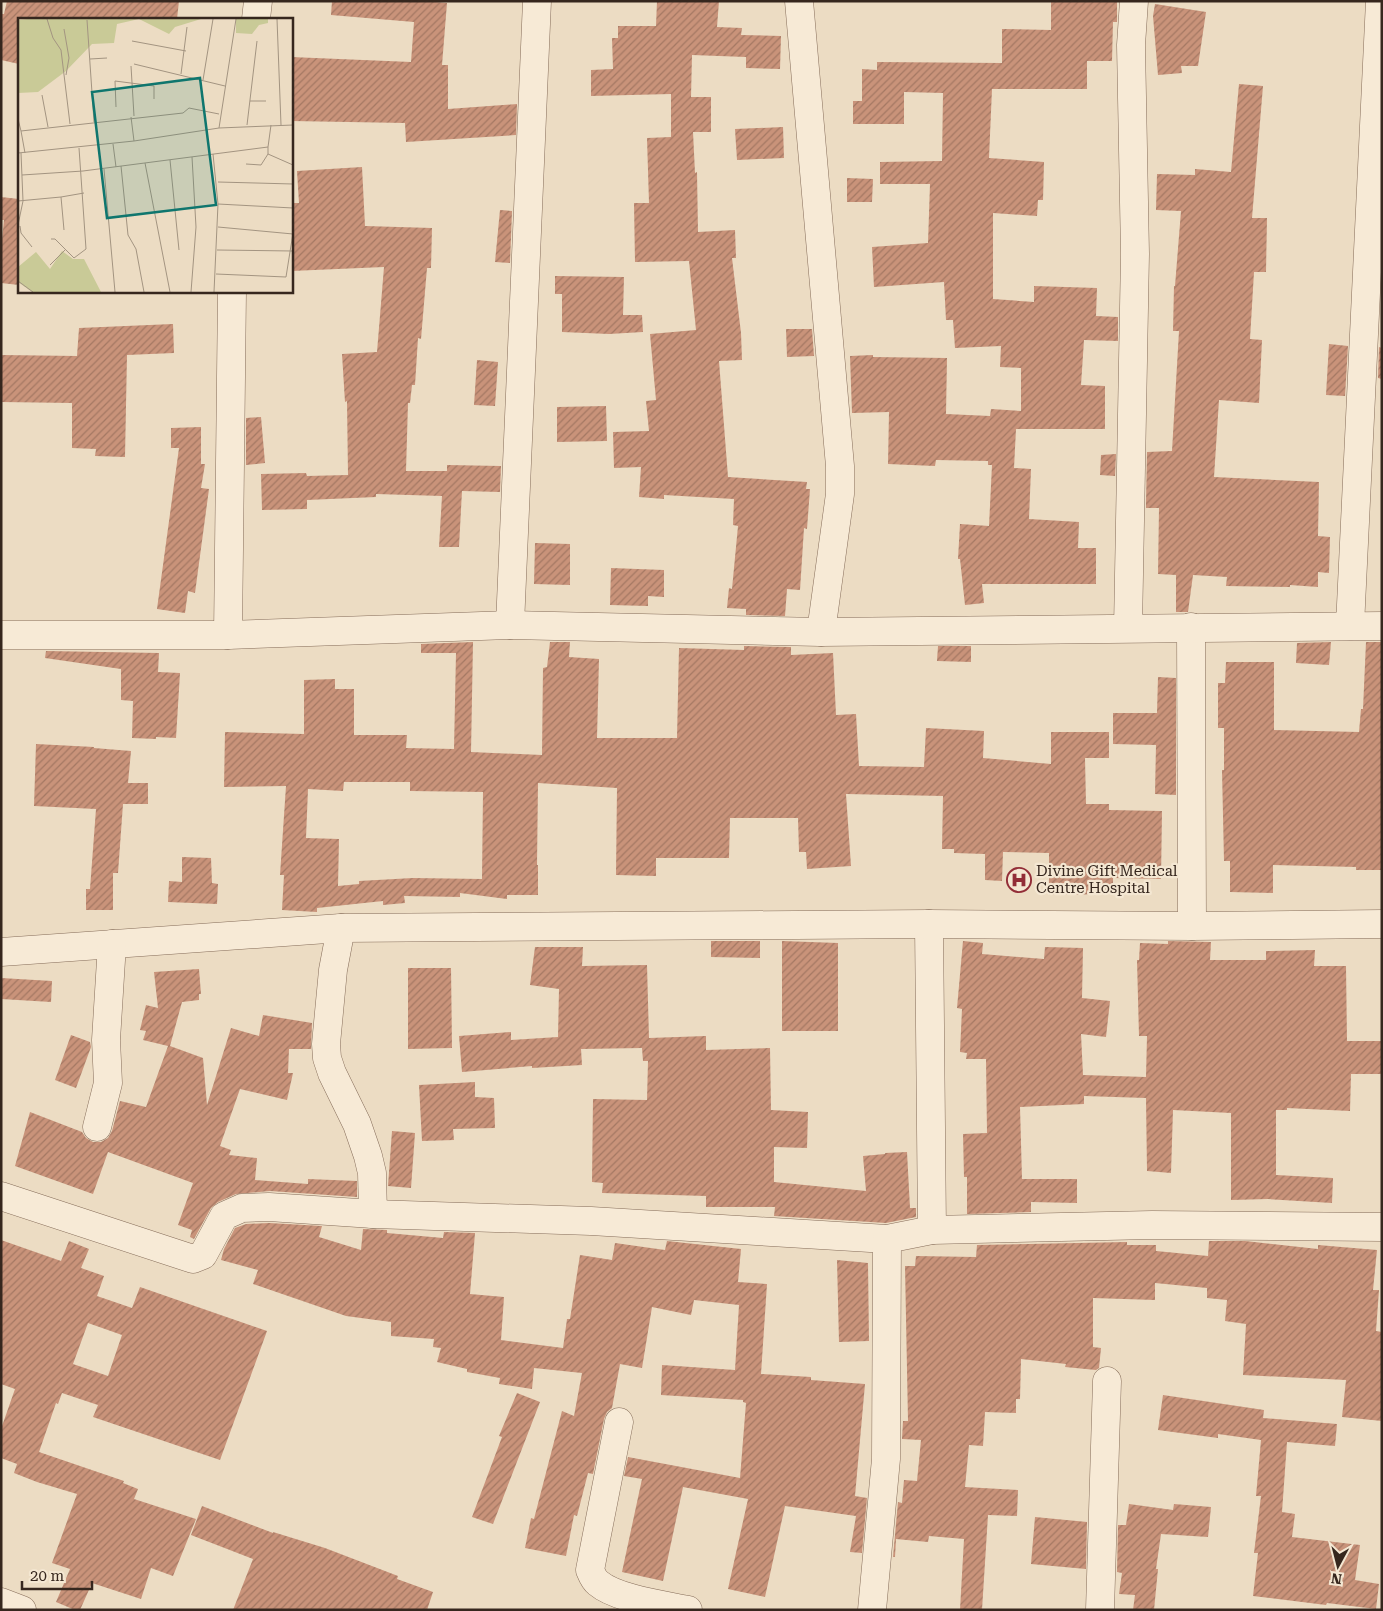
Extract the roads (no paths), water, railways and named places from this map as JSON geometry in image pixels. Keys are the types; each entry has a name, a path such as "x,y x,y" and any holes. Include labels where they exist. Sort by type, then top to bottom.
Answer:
{"street":[{"path":"256,18 258,1"},
{"path":"510,626 537,1"},
{"path":"799,1 840,466 840,494 821,632"},
{"path":"1128,628 1135,254 1132,45 1134,1"},
{"path":"1350,626 1374,287 1380,1"},
{"path":"228,635 232,292"},
{"path":"1,635 228,635 510,626 821,632 1382,626"},
{"path":"1191,627 1192,926"},
{"path":"1,952 340,928 929,924 1192,926 1382,924"},
{"path":"929,924 932,1230"},
{"path":"340,928 333,970 326,1044 327,1058 332,1073 357,1124 368,1156 372,1173 373,1214"},
{"path":"97,1128 108,1083 106,1040 112,944"},
{"path":"1,1196 193,1259 203,1255 224,1216 242,1208 269,1207 373,1214 591,1221 887,1239 932,1230 1152,1225 1382,1227"},
{"path":"872,1610 886,1459 887,1239"},
{"path":"1100,1610 1107,1381"},
{"path":"619,1422 590,1570 598,1583 617,1593 688,1610"},
{"path":"1,1602 22,1610"}],"place":[{"name":"Divine Gift Medical Centre Hospital","path":"1019,880"}]}
